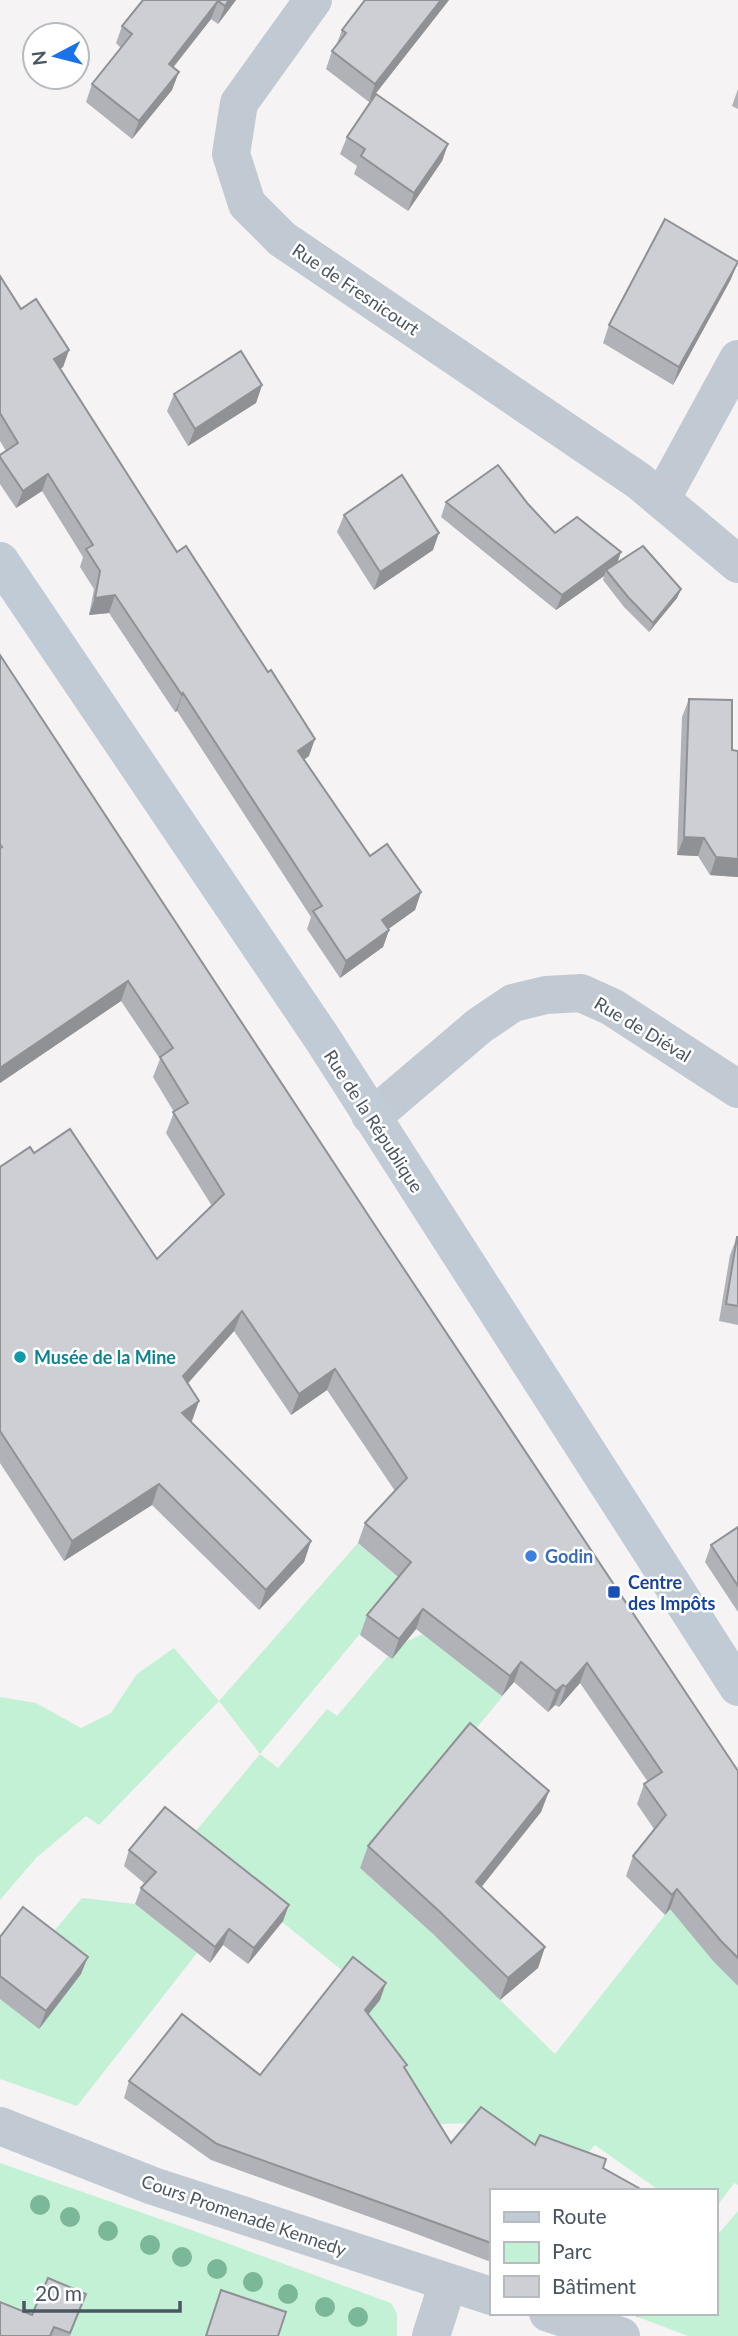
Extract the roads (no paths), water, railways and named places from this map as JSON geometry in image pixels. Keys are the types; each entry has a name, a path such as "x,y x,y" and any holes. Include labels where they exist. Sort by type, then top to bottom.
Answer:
{"main road":[{"name":"Rue de la République","path":"0,561 322,1038 738,1687"}],"street":[{"name":"Rue de Fresnicourt","path":"313,0 239,103 231,154 247,204 282,239 639,481 738,564"},
{"path":"662,498 738,359"},
{"name":"Rue de Diéval","path":"370,1115 385,1106 479,1026 513,1003 547,995 581,993 612,1007 738,1089"},
{"name":"Cours Promenade Kennedy","path":"0,2126 153,2186 490,2296"},
{"path":"431,2336 448,2283"},
{"path":"554,2315 621,2336"}],"place":[{"name":"Musée de la Mine","path":"20,1357"},
{"name":"Godin","path":"531,1556"},
{"name":"Centre des Impôts","path":"614,1592"}]}
